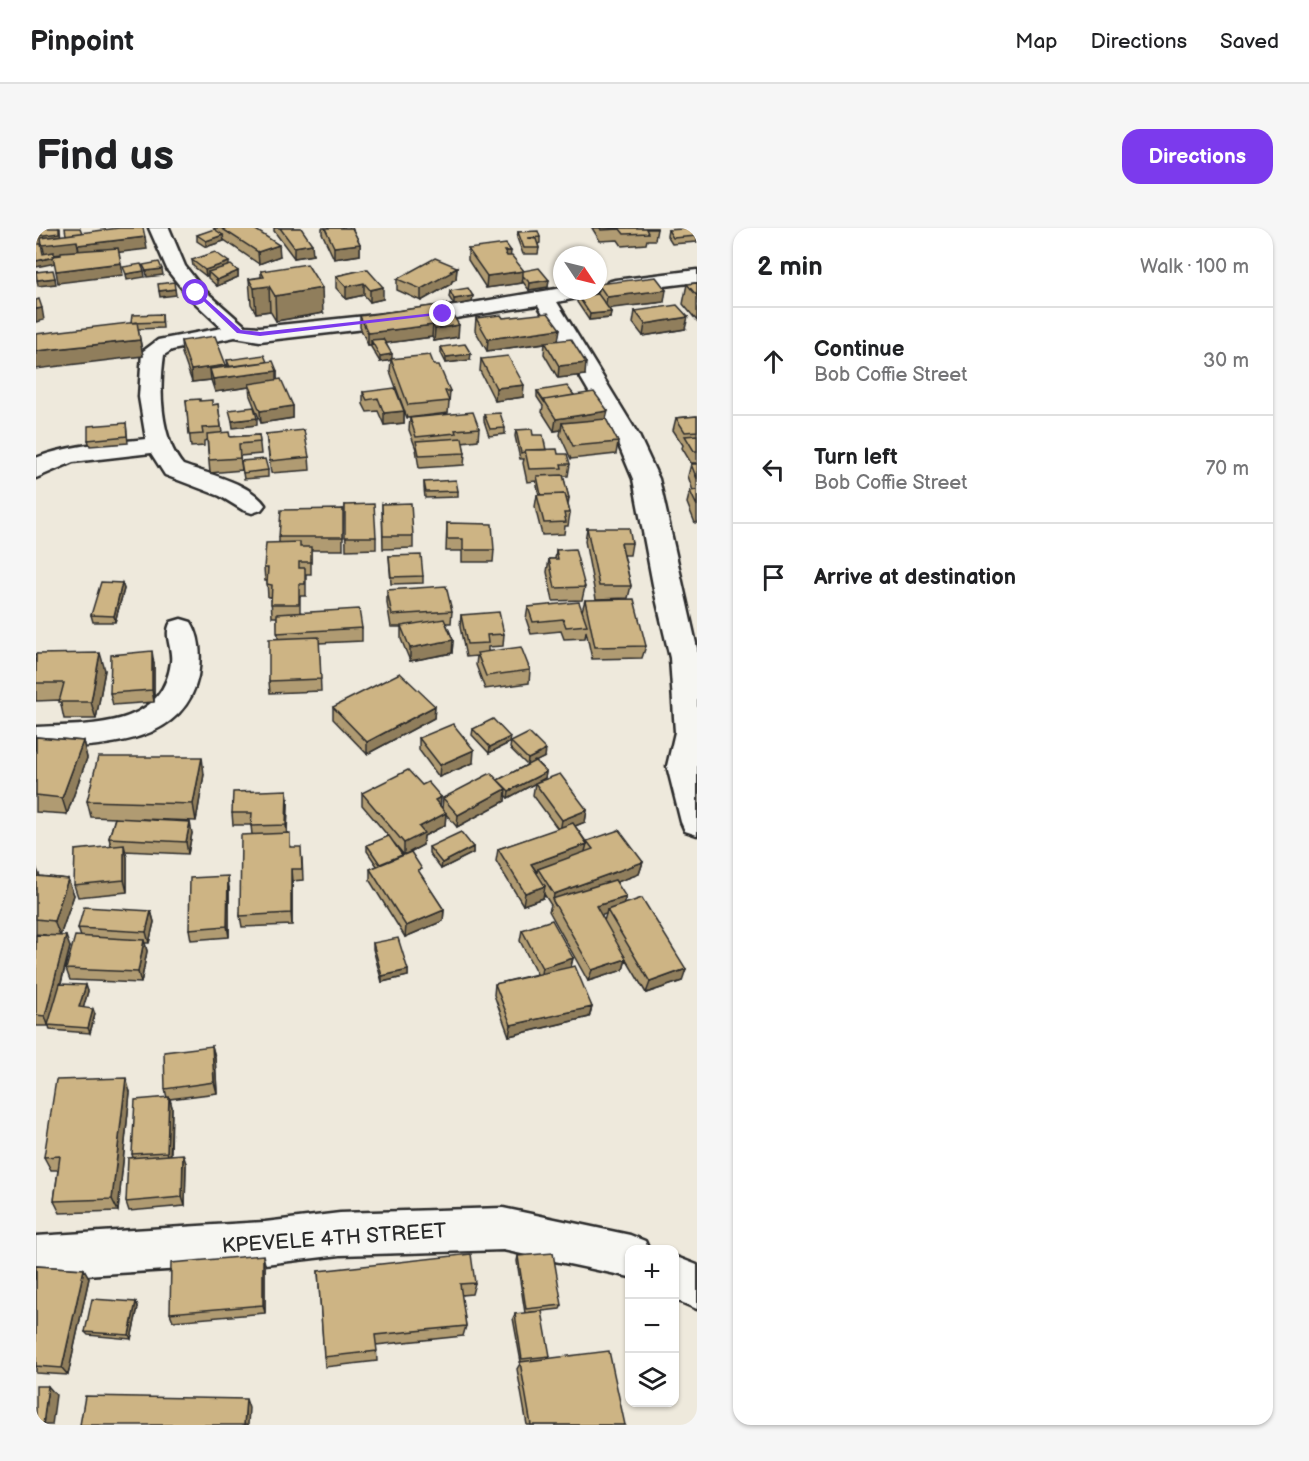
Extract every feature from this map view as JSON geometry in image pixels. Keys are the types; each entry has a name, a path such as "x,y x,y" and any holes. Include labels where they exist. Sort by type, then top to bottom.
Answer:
{"street":[{"path":"159,228 168,253 185,282 239,332"},
{"path":"607,288 697,276"},
{"path":"252,505 229,491 174,470 168,465 157,445 152,378 153,352 166,345 239,332 260,334 443,314 553,296"},
{"path":"544,298 627,436 646,479 692,675 690,732 683,766 697,822"},
{"path":"36,471 42,463 63,456 157,445"},
{"path":"36,738 123,732 158,716 173,699 183,676 186,659 181,629"},
{"name":"KPEVELE 4TH STREET","path":"36,1257 265,1244 340,1234 503,1229 625,1255"},
{"path":"679,1279 697,1287"}],"building":[{"path":"36,228 59,228 59,233 36,236"},
{"path":"65,228 80,228 82,233 66,235"},
{"path":"119,228 143,228 145,237 78,245 77,241 42,245 41,238"},
{"path":"221,228 253,228 279,245 258,252"},
{"path":"280,228 301,228 312,244 294,247"},
{"path":"325,228 352,228 360,244 334,247"},
{"path":"600,228 657,229 646,229 648,233 624,234 620,229 601,230"},
{"path":"696,228 697,236 673,238 668,230"},
{"path":"214,229 223,235 206,241 197,235"},
{"path":"538,231 540,237 528,238 536,239 539,248 524,248 518,232"},
{"path":"36,244 41,244 43,254 54,252 53,257 36,261"},
{"path":"506,244 511,251 504,251 507,256 512,256 524,271 487,276 468,249"},
{"path":"118,248 121,263 56,271 53,256 61,255 61,252"},
{"path":"215,252 229,262 205,270 192,260"},
{"path":"435,258 457,267 421,289 397,279"},
{"path":"159,262 162,269 146,271 143,265"},
{"path":"141,264 144,271 126,274 123,267"},
{"path":"307,264 322,288 275,296 269,286 254,288 249,279 264,277 261,271"},
{"path":"231,265 238,271 217,280 208,272"},
{"path":"539,268 549,280 530,283 523,276 523,271"},
{"path":"367,269 383,287 370,290 364,283 346,287 336,276"},
{"path":"53,270 55,278 37,280 36,272"},
{"path":"656,277 666,290 607,297 607,283"},
{"path":"174,282 175,289 159,291 158,284"},
{"path":"697,283 697,296 687,284"},
{"path":"468,288 473,296 454,299 450,291"},
{"path":"39,299 42,308 36,309 36,300"},
{"path":"581,300 602,300 611,312 590,314"},
{"path":"446,304 459,325 435,329 433,325 368,333 360,316"},
{"path":"677,305 688,317 645,324 635,311"},
{"path":"548,313 560,329 488,339 476,318 501,315 503,318"},
{"path":"162,314 162,322 131,323 132,315"},
{"path":"137,322 140,340 36,351 36,334"},
{"path":"215,336 226,365 191,370 181,341"},
{"path":"383,339 392,354 380,356 371,340"},
{"path":"571,339 586,363 559,366 545,342"},
{"path":"465,344 471,354 446,357 441,347"},
{"path":"264,355 267,362 230,367 227,360"},
{"path":"430,355 434,365 439,365 450,391 445,391 449,401 408,405 391,359"},
{"path":"508,356 524,385 496,388 481,359"},
{"path":"273,361 277,371 213,379 210,369"},
{"path":"281,379 293,406 260,411 249,384"},
{"path":"567,386 574,395 544,400 545,403 537,391"},
{"path":"395,388 404,411 384,413 378,398 367,400 363,392"},
{"path":"594,392 608,411 556,419 544,400"},
{"path":"200,399 200,401 212,400 212,405 218,404 221,427 202,428 203,434 189,435 186,400"},
{"path":"254,407 257,418 232,421 229,410"},
{"path":"473,412 479,428 416,437 410,418"},
{"path":"500,413 505,428 490,429 484,414"},
{"path":"697,416 697,431 685,432 676,418"},
{"path":"606,419 618,442 573,446 562,423"},
{"path":"126,423 127,436 88,440 88,426"},
{"path":"532,429 533,435 543,435 546,450 525,450 521,453 516,430"},
{"path":"304,430 309,457 270,461 266,434"},
{"path":"229,432 230,437 259,435 260,442 239,444 240,458 209,460 207,434"},
{"path":"697,435 697,451 694,451 685,436"},
{"path":"462,438 465,453 419,455 416,441"},
{"path":"557,449 558,454 567,454 570,464 561,464 562,468 529,469 525,450"},
{"path":"265,459 268,470 243,473 241,461"},
{"path":"691,464 697,464 697,479"},
{"path":"563,475 569,498 566,498 565,494 541,495 537,476"},
{"path":"456,480 458,491 426,492 424,482"},
{"path":"697,490 697,506 690,491"},
{"path":"565,494 570,513 564,513 566,522 544,523 537,495"},
{"path":"411,503 413,536 383,536 382,504"},
{"path":"374,504 376,537 345,537 345,505"},
{"path":"343,509 343,537 279,537 281,510"},
{"path":"447,523 492,524 494,550 463,550 463,539 447,539"},
{"path":"587,528 629,528 632,543 621,543 631,586 599,586"},
{"path":"300,542 300,547 311,547 311,562 299,562 299,568 305,568 305,584 299,584 299,604 271,604 272,585 267,584 268,568 264,568 266,543"},
{"path":"575,549 585,587 555,588 549,559 558,559 556,550"},
{"path":"421,555 423,576 391,577 389,556"},
{"path":"101,582 122,583 114,616 91,615"},
{"path":"446,586 452,611 392,615 387,590"},
{"path":"634,599 646,646 595,647 585,600"},
{"path":"579,602 587,625 566,627 563,619 533,622 528,607"},
{"path":"359,609 362,628 277,633 277,614"},
{"path":"499,612 504,634 487,635 488,643 467,644 461,615"},
{"path":"444,619 453,640 410,648 401,626"},
{"path":"319,637 321,679 269,681 269,639"},
{"path":"521,647 530,670 486,676 477,653"},
{"path":"152,651 152,690 110,693 111,655"},
{"path":"100,653 91,702 59,702 64,683 36,683 36,654"},
{"path":"400,673 435,706 367,742 333,707"},
{"path":"493,719 510,737 490,747 473,729"},
{"path":"453,724 474,750 440,765 419,738"},
{"path":"529,733 546,750 528,759 511,742"},
{"path":"36,737 83,741 62,798 36,795"},
{"path":"98,757 202,757 193,804 87,801"},
{"path":"535,761 546,772 509,791 498,780"},
{"path":"408,770 422,785 428,782 441,797 435,800 446,813 419,827 424,833 404,843 362,793"},
{"path":"491,773 506,789 458,815 443,798"},
{"path":"560,774 587,810 562,820 535,783"},
{"path":"287,790 286,825 251,826 252,813 232,813 233,792"},
{"path":"115,818 190,822 186,842 109,838"},
{"path":"573,823 587,844 531,864 545,886 525,893 498,849"},
{"path":"619,830 643,862 554,894 538,869 593,849 587,841"},
{"path":"461,832 473,847 442,863 429,847"},
{"path":"290,833 290,847 301,847 302,869 291,869 291,913 240,916 241,835"},
{"path":"389,836 402,855 380,864 367,845"},
{"path":"124,845 124,880 74,885 75,850"},
{"path":"411,852 422,869 418,870 444,910 406,926 370,869"},
{"path":"36,876 68,879 54,921 36,919"},
{"path":"228,876 227,926 189,929 190,878"},
{"path":"615,880 626,897 596,906 626,959 592,970 552,899"},
{"path":"642,898 686,969 650,982 607,910"},
{"path":"84,907 151,911 146,932 78,928"},
{"path":"552,920 573,958 542,968 522,930"},
{"path":"36,935 66,936 45,1016 36,1015"},
{"path":"75,936 144,940 138,972 66,969"},
{"path":"398,938 408,970 382,976 373,943"},
{"path":"575,966 592,1007 511,1025 495,984"},
{"path":"60,984 86,985 79,1007 93,1009 88,1028 48,1025"},
{"path":"212,1046 214,1082 165,1089 164,1052"},
{"path":"126,1078 112,1199 54,1201 60,1156 44,1157 56,1080"},
{"path":"169,1097 167,1152 132,1154 135,1100"},
{"path":"183,1154 182,1197 126,1202 128,1158"},
{"path":"553,1253 562,1305 526,1309 518,1256"},
{"path":"471,1254 475,1283 460,1284 466,1326 375,1335 377,1351 324,1357 318,1271"},
{"path":"263,1255 263,1305 170,1313 171,1263"},
{"path":"36,1266 84,1269 62,1368 36,1366"},
{"path":"92,1299 136,1302 129,1335 85,1332"},
{"path":"542,1311 550,1356 522,1359 515,1314"},
{"path":"609,1351 625,1425 531,1425 520,1362"},
{"path":"36,1386 48,1386 43,1425 36,1425"},
{"path":"85,1396 246,1399 244,1425 80,1425"}],"route":[{"path":"196,293 239,332 260,334 443,314"}]}
